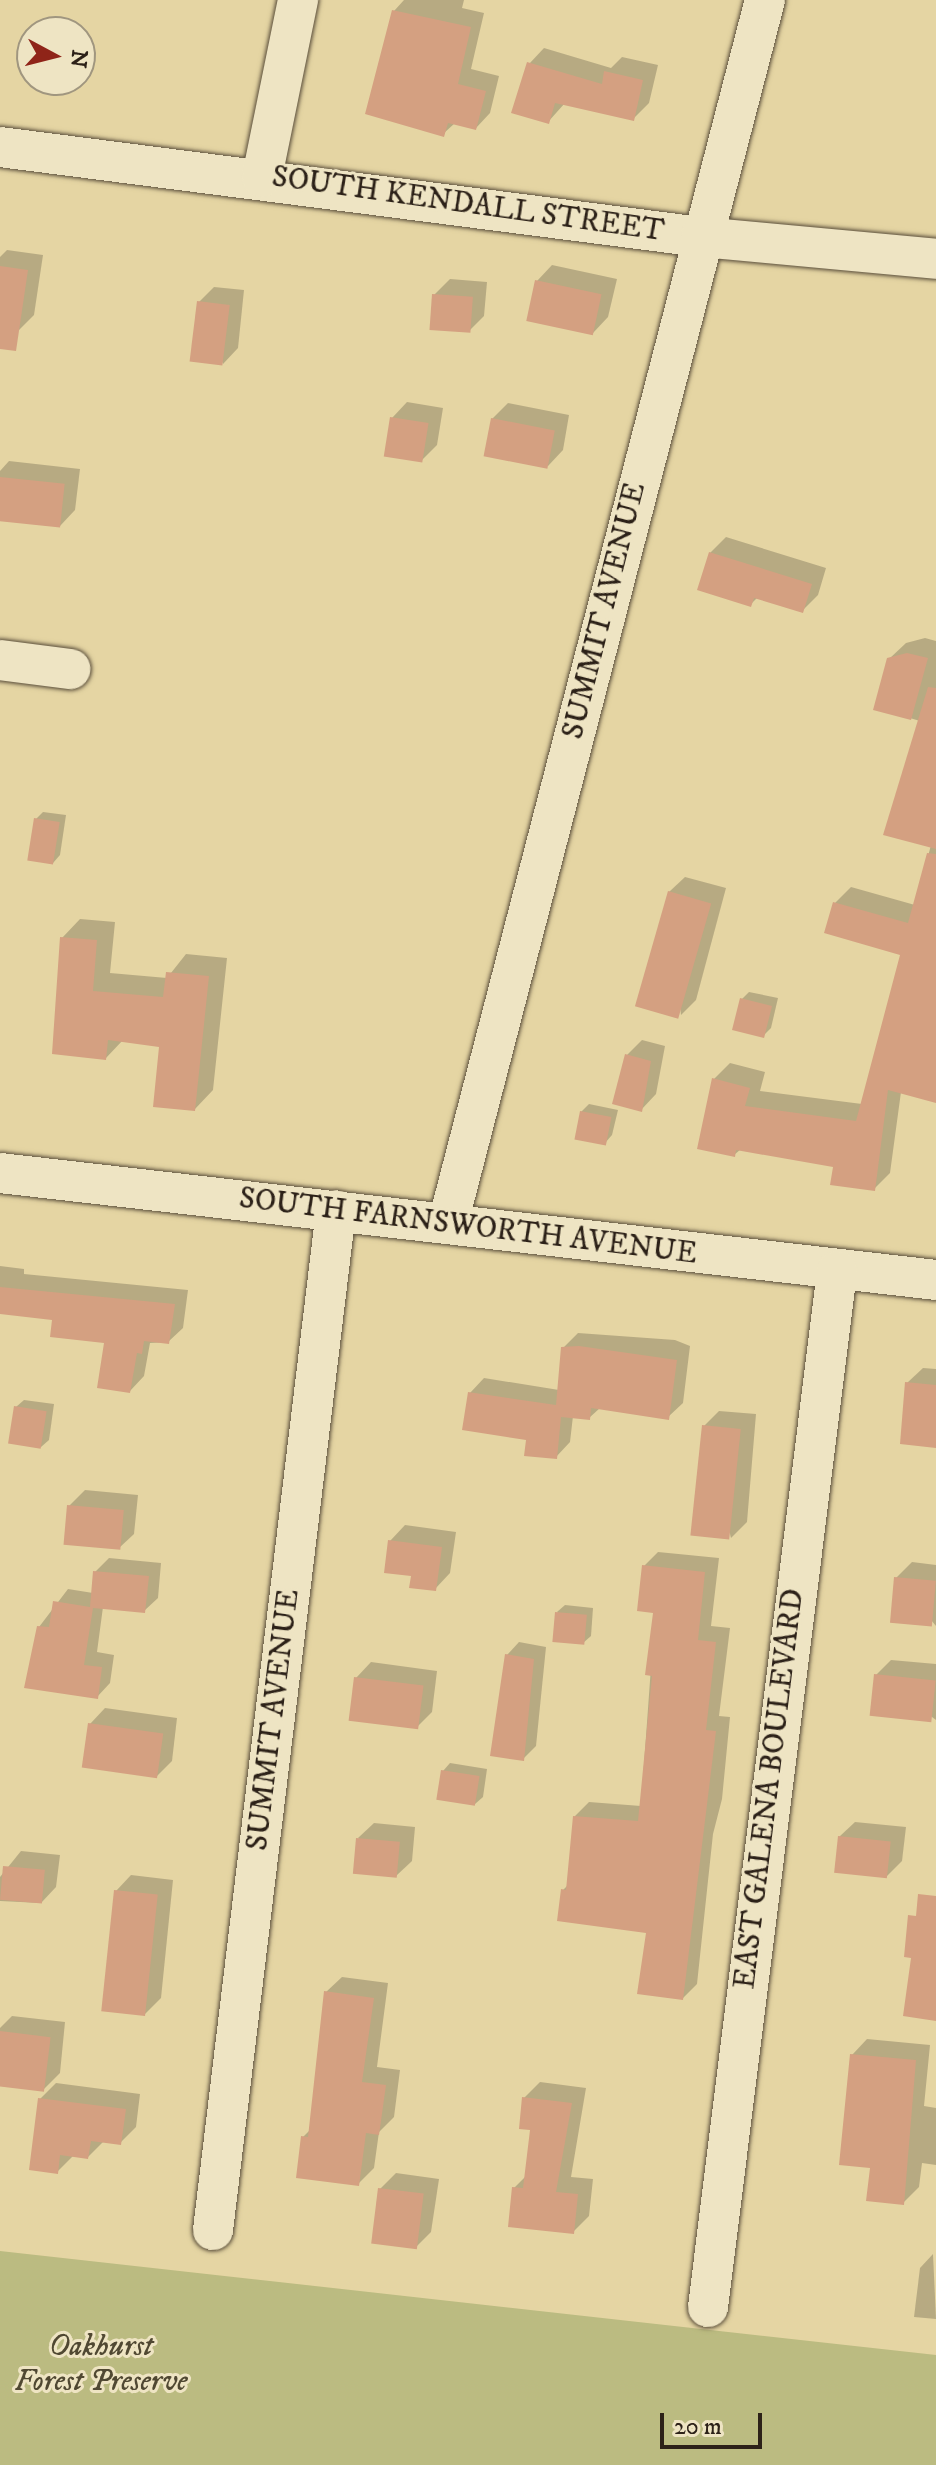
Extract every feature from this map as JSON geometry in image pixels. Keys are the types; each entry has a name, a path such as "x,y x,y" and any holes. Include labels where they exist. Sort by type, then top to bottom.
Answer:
{"street":[{"path":"262,177 298,0"},
{"name":"SUMMIT AVENUE","path":"448,1223 701,237 765,0"},
{"name":"SOUTH KENDALL STREET","path":"0,147 262,177 701,237 936,259"},
{"path":"0,660 70,669"},
{"name":"SOUTH FARNSWORTH AVENUE","path":"0,1173 936,1280"},
{"name":"SUMMIT AVENUE","path":"213,2230 336,1210"},
{"name":"EAST GALENA BOULEVARD","path":"708,2307 788,1629 837,1271"}],"green space":[{"name":"Oakhurst Forest Preserve","path":"0,2251 936,2355 936,2465 0,2465"}],"building":[{"path":"392,10 471,27 458,84 486,91 476,130 448,123 444,137 365,114"},
{"path":"527,62 602,84 604,71 643,80 634,121 555,103 549,124 511,113"},
{"path":"0,266 28,270 16,351 0,349"},
{"path":"535,280 602,294 593,335 526,321"},
{"path":"432,294 473,297 470,333 429,330"},
{"path":"197,301 230,305 222,366 190,362"},
{"path":"390,417 429,423 422,463 384,457"},
{"path":"491,418 555,430 547,469 484,456"},
{"path":"0,477 65,484 60,528 0,521"},
{"path":"709,552 812,584 803,613 754,598 751,607 697,590"},
{"path":"907,653 928,658 911,720 873,710 887,658"},
{"path":"928,687 936,688 936,849 883,835"},
{"path":"34,818 60,822 53,865 27,860"},
{"path":"927,853 936,854 936,1103 888,1090 875,1191 830,1185 833,1167 736,1150 735,1157 697,1149 712,1078 750,1088 745,1106 856,1121 900,955 824,933 833,902 908,923"},
{"path":"668,891 711,903 678,1019 635,1006"},
{"path":"60,937 97,940 93,991 163,997 166,972 209,976 195,1111 153,1107 159,1047 108,1040 106,1060 52,1054"},
{"path":"740,998 772,1006 764,1038 732,1030"},
{"path":"625,1054 651,1061 642,1112 612,1104"},
{"path":"580,1111 611,1117 606,1146 574,1139"},
{"path":"0,1287 175,1304 169,1344 144,1341 142,1354 137,1353 130,1393 97,1388 104,1343 50,1337 52,1320 0,1314"},
{"path":"579,1346 677,1360 669,1420 591,1408 590,1420 561,1417 557,1459 524,1456 526,1440 462,1430 468,1392 556,1405 561,1347"},
{"path":"905,1382 936,1385 936,1448 900,1444"},
{"path":"14,1406 47,1411 41,1449 8,1444"},
{"path":"702,1425 741,1429 729,1539 690,1535"},
{"path":"67,1505 124,1510 120,1550 64,1545"},
{"path":"388,1540 442,1547 436,1591 409,1588 411,1576 384,1573"},
{"path":"642,1565 705,1572 698,1640 716,1642 706,1730 716,1731 683,2000 637,1994 646,1933 557,1921 561,1889 566,1890 573,1816 638,1821 652,1676 645,1675 653,1613 637,1611"},
{"path":"93,1571 149,1576 145,1613 93,1608 84,1665 102,1667 98,1699 24,1688 37,1626 49,1627 53,1601 90,1607"},
{"path":"894,1577 936,1581 932,1626 890,1623"},
{"path":"555,1612 587,1615 584,1645 552,1642"},
{"path":"505,1654 534,1659 524,1761 490,1756"},
{"path":"874,1674 936,1680 931,1722 870,1716"},
{"path":"354,1677 423,1686 418,1729 349,1721"},
{"path":"88,1723 163,1734 157,1778 82,1768"},
{"path":"441,1770 480,1776 475,1806 436,1800"},
{"path":"838,1836 891,1842 887,1878 834,1873"},
{"path":"356,1838 400,1842 397,1878 353,1874"},
{"path":"3,1866 45,1870 42,1904 0,1900"},
{"path":"114,1890 158,1895 145,2016 101,2011"},
{"path":"918,1894 936,1896 936,2021 903,2016 911,1958 904,1957 908,1915 916,1916"},
{"path":"324,1991 374,1998 362,2082 386,2085 379,2135 366,2133 359,2186 296,2178 301,2136 308,2137"},
{"path":"0,2031 51,2037 44,2092 0,2086"},
{"path":"850,2054 916,2060 904,2205 866,2201 870,2168 839,2165"},
{"path":"522,2097 572,2103 556,2192 578,2194 574,2234 508,2227 512,2187 523,2188 530,2130 519,2129"},
{"path":"38,2098 126,2109 121,2145 91,2141 88,2159 60,2155 58,2174 29,2170"},
{"path":"378,2188 424,2194 417,2249 371,2244"}]}
